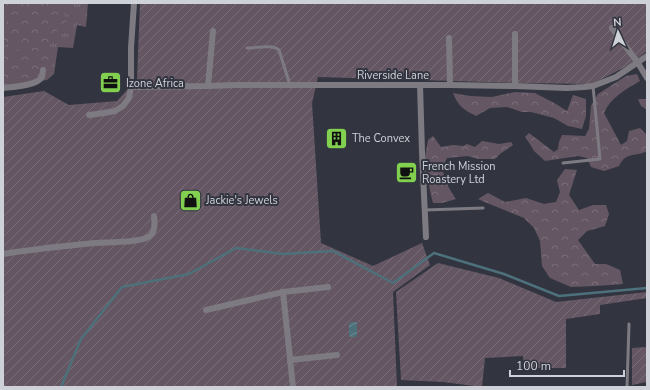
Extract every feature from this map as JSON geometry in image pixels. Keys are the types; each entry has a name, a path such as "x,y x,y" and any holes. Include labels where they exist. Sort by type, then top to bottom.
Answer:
{"street":[{"path":"89,115 115,111 123,106 129,98 131,87 131,48 134,22 134,3"},
{"path":"612,28 638,63 647,78"},
{"path":"208,86 213,31"},
{"path":"515,34 516,86"},
{"path":"450,38 450,85"},
{"name":"Riverside Lane","path":"131,87 235,85 450,85 567,88 593,86 616,77 647,56"},
{"path":"3,88 30,84 42,76 43,70"},
{"path":"420,85 426,238"},
{"path":"3,254 144,239 150,236 155,221 154,216"},
{"path":"206,310 283,292 328,286"},
{"path":"283,292 293,387"},
{"path":"290,360 337,355"}],"lane":[{"path":"247,48 272,47 279,50 290,85"},
{"path":"563,163 600,159 593,86"},
{"path":"424,210 483,208"},
{"path":"627,387 629,324"}],"green space":[{"path":"3,3 88,3 86,27 77,25 73,48 58,47 54,74 47,80 3,86"},
{"path":"3,3 59,3 67,21 49,41 54,60 50,73 44,66 25,81 12,80 3,83 3,51 12,51 26,47 17,44 3,45 3,23 7,23 6,16 3,14"},
{"path":"140,3 647,3 647,51 629,65 592,84 318,77 312,103 321,243 373,266 422,243 430,265 393,292 397,387 3,387 3,97 44,91 69,105 117,101 137,79"},
{"path":"637,74 640,81 614,98 604,113 621,145 627,141 629,131 640,128 647,135 647,151 627,157 619,166 604,171 591,167 587,158 578,156 545,161 534,151 525,137 529,133 554,152 558,149 562,135 585,136 589,129 591,106 598,94 626,76"},
{"path":"515,92 535,93 567,111 573,95 586,99 586,116 582,129 568,126 554,118 531,112 522,112 507,107 490,108 476,116 462,107 453,93 470,96 492,97"},
{"path":"638,99 647,99 647,110 641,106"},
{"path":"433,136 441,147 453,145 463,146 467,144 475,147 482,141 499,144 511,142 513,145 495,159 478,159 468,156 447,158 442,168 447,184 456,199 442,203 433,203 425,157 428,140"},
{"path":"565,169 577,170 569,195 579,210 593,205 606,205 609,214 605,226 587,231 578,240 595,264 606,264 620,270 623,284 571,287 550,278 542,266 540,241 534,228 524,218 478,199 488,193 505,202 526,198 544,204 556,202 560,192 557,180"},
{"path":"438,263 499,278 556,302 647,292 647,298 600,305 600,314 566,319 566,368 524,368 523,356 485,358 482,387 443,382 401,380 396,292"},
{"path":"647,347 647,382 632,385 632,348"}],"water":[{"path":"351,322 357,323 356,337 349,336 349,324"}],"waterway":[{"path":"61,387 81,339 122,287 189,274 236,248 283,254 333,251 393,283 434,253 504,274 559,296 647,288"}],"place":[{"name":"Izone Africa","path":"110,83"},
{"name":"The Convex","path":"337,138"},
{"name":"French Mission Roastery Ltd","path":"406,172"},
{"name":"Jackie's Jewels","path":"191,200"}]}
